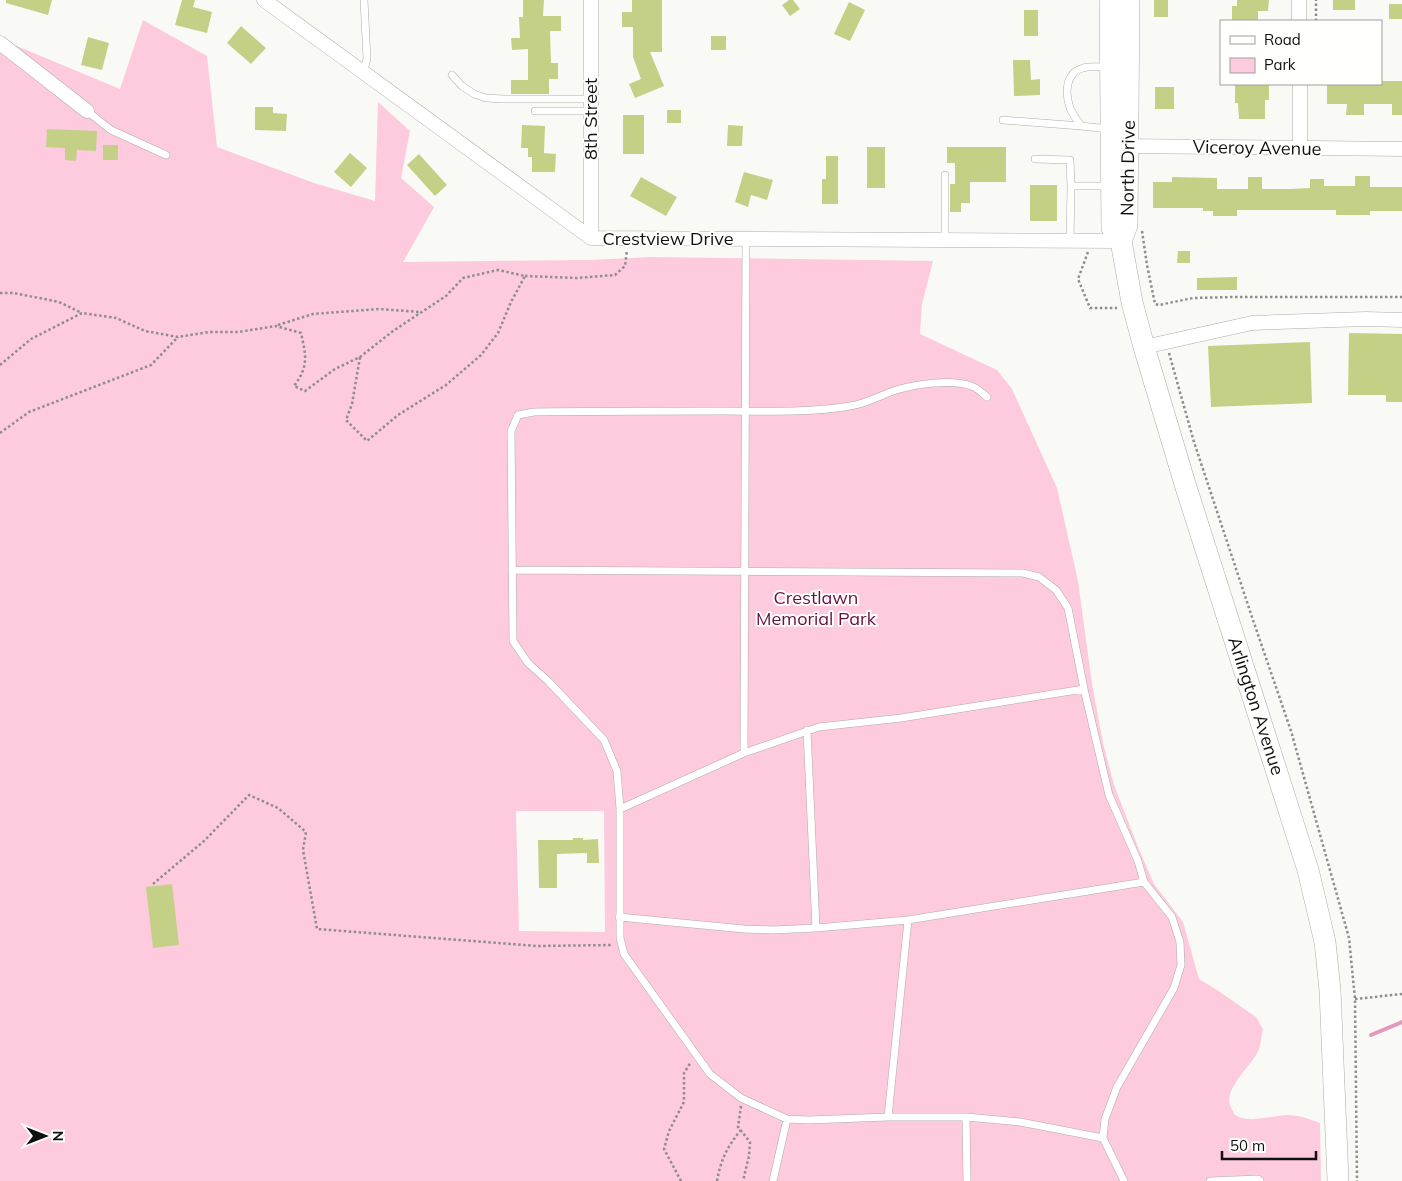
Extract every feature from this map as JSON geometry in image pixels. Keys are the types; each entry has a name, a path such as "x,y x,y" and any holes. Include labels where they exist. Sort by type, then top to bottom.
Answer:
{"main road":[{"name":"North Drive","path":"1110,0 1111,67 1127,225 1120,241"},
{"name":"North Drive","path":"1120,241 1112,228 1112,186 1129,0"},
{"name":"Arlington Avenue","path":"1120,241 1133,308 1144,347 1308,870 1325,942 1330,990 1338,1181"}],"street":[{"name":"Crestview Drive","path":"264,0 591,238 1120,241"},
{"name":"8th Street","path":"591,0 591,238"},
{"path":"1299,0 1299,20"},
{"path":"0,42 87,110"},
{"path":"1300,85 1300,148"},
{"name":"Viceroy Avenue","path":"1117,140 1300,148 1402,149"},
{"path":"1144,347 1252,323 1366,319 1402,320"}],"lane":[{"path":"363,72 367,58 364,0"},
{"path":"1080,126 1070,109 1067,94 1070,78 1076,71 1082,68 1111,67"},
{"path":"452,75 462,86 474,94 486,98 591,105"},
{"path":"535,111 591,105"},
{"path":"87,110 111,130 166,155"},
{"path":"1003,120 1080,126 1117,140"},
{"path":"1035,159 1070,160 1070,241"},
{"path":"945,175 946,240"},
{"path":"1070,186 1112,186"},
{"path":"744,753 746,240"},
{"path":"987,397 978,389 963,384 930,384 895,391 873,400 839,408 746,411 534,412 518,415 511,431 513,641 528,663 548,681 604,740 617,771 620,809 619,917 620,938 624,954 710,1074 742,1098 786,1119 966,1117 1020,1122 1103,1138"},
{"path":"512,570 1023,573 1039,577 1056,590 1068,608 1084,689 1109,795 1138,861 1144,882 1172,917 1180,942 1180,965 1174,988 1117,1087 1105,1119 1103,1138 1124,1181"},
{"path":"620,809 744,753 807,730 901,718 1084,689"},
{"path":"807,730 816,928"},
{"path":"619,917 744,929 816,928 908,920 1144,882"},
{"path":"888,1117 908,920"},
{"path":"966,1117 967,1181"},
{"path":"773,1181 786,1119"},
{"path":"1210,1181 1258,1179 1260,1181"}],"path":[{"path":"1316,0 1316,20"},
{"path":"1142,229 1155,304 1159,305 1193,298 1402,297"},
{"path":"276,326 301,333 306,357 302,376 294,386 305,391 335,369 360,357 392,331 446,296 463,278 498,270 526,276 577,278 615,275 625,266 628,239"},
{"path":"1092,241 1078,279 1090,308 1133,308"},
{"path":"360,357 352,404 346,420 367,441 398,415 446,385 481,355 498,333 511,302 526,276"},
{"path":"0,293 14,293 59,302 82,313 116,318 145,331 178,337 209,332 238,332 276,326 313,314 379,309 422,312"},
{"path":"0,365 31,339 82,313"},
{"path":"0,433 29,412 151,364 178,337"},
{"path":"153,884 204,841 249,795 278,808 306,832 303,850 317,929 537,946 622,945"},
{"path":"1355,999 1402,994"},
{"path":"681,1181 664,1149 669,1130 684,1102 684,1074 696,1055"},
{"path":"742,1098 738,1127 750,1142 743,1181"},
{"path":"717,1181 720,1163 730,1144 741,1130"}],"green space":[{"name":"Crestlawn Memorial Park","path":"143,20 207,56 217,147 314,183 375,201 378,102 410,131 401,178 434,207 403,262 589,260 651,257 933,261 922,304 920,334 997,370 1012,389 1057,488 1078,581 1092,684 1103,743 1114,785 1138,847 1154,884 1183,922 1199,979 1256,1017 1263,1029 1258,1052 1230,1094 1231,1108 1234,1114 1246,1119 1291,1115 1320,1123 1321,1181 0,1181 0,39 120,89","holes":["516,811 604,811 605,932 519,931"]}],"building":[{"path":"6,0 52,0 48,15 6,3"},
{"path":"182,0 195,0 193,7 212,12 207,33 175,25"},
{"path":"523,0 544,0 543,16 561,16 561,31 550,31 551,63 558,63 558,79 549,79 549,94 511,94 511,80 528,80 528,49 512,50 511,38 520,38 519,17 523,17"},
{"path":"632,0 662,0 662,52 650,52 664,86 635,98 629,84 641,79 633,57 633,27 622,27 622,12 632,12"},
{"path":"789,0 793,0 800,9 790,16 782,5"},
{"path":"1154,0 1168,0 1168,17 1154,17"},
{"path":"1237,0 1269,0 1268,11 1258,11 1258,20 1232,20 1232,6 1237,6"},
{"path":"1333,0 1355,0 1355,10 1333,10"},
{"path":"849,2 865,10 850,41 834,34"},
{"path":"1389,4 1402,4 1402,19 1389,19"},
{"path":"1024,10 1038,10 1038,36 1024,36"},
{"path":"241,26 266,48 251,64 227,43"},
{"path":"711,36 726,36 726,50 711,50"},
{"path":"88,37 109,43 102,70 81,65"},
{"path":"1013,60 1030,60 1031,80 1040,79 1040,95 1014,96"},
{"path":"1382,81 1402,81 1402,115 1392,115 1392,104 1364,104 1364,115 1346,115 1347,104 1327,104 1327,85 1382,85"},
{"path":"1235,85 1269,85 1269,100 1265,100 1265,119 1239,119 1238,103 1235,103"},
{"path":"1155,87 1174,87 1174,109 1155,109"},
{"path":"255,107 273,107 273,113 287,114 286,131 255,130"},
{"path":"667,110 681,110 681,123 667,123"},
{"path":"623,115 644,115 644,154 623,154"},
{"path":"522,125 545,126 544,153 556,154 555,172 532,172 532,157 528,157 528,148 521,148"},
{"path":"728,125 743,126 742,146 727,146"},
{"path":"47,129 97,131 96,151 77,150 76,161 65,160 65,148 46,147"},
{"path":"103,145 118,145 118,160 103,160"},
{"path":"867,147 885,147 885,188 867,188"},
{"path":"947,147 1006,147 1006,182 970,182 970,203 961,203 961,212 950,212 950,184 955,184 955,163 947,163"},
{"path":"350,153 367,168 351,187 334,172"},
{"path":"419,154 447,185 435,196 407,165"},
{"path":"826,156 838,156 838,204 822,204 822,179 826,179"},
{"path":"744,172 773,180 767,200 751,195 748,207 735,202"},
{"path":"1355,176 1370,176 1370,187 1402,187 1402,211 1370,211 1370,215 1336,215 1336,210 1237,210 1237,216 1213,216 1213,211 1203,211 1203,208 1153,208 1153,182 1172,182 1172,177 1217,178 1217,189 1248,189 1248,177 1262,177 1262,189 1289,189 1310,188 1310,179 1324,179 1324,186 1355,186"},
{"path":"641,177 677,197 666,216 630,196"},
{"path":"1030,185 1057,185 1057,221 1030,221"},
{"path":"1178,251 1190,251 1190,263 1177,263"},
{"path":"1237,277 1237,290 1197,290 1197,278"},
{"path":"1349,333 1402,334 1402,402 1386,402 1386,395 1348,395"},
{"path":"1310,342 1312,403 1211,407 1208,346"},
{"path":"573,838 583,838 583,840 598,839 599,863 587,863 587,853 557,854 557,888 539,888 538,840 573,840"},
{"path":"172,884 179,945 153,948 146,887"}],"waterway":[{"path":"1371,1035 1402,1022"}]}
